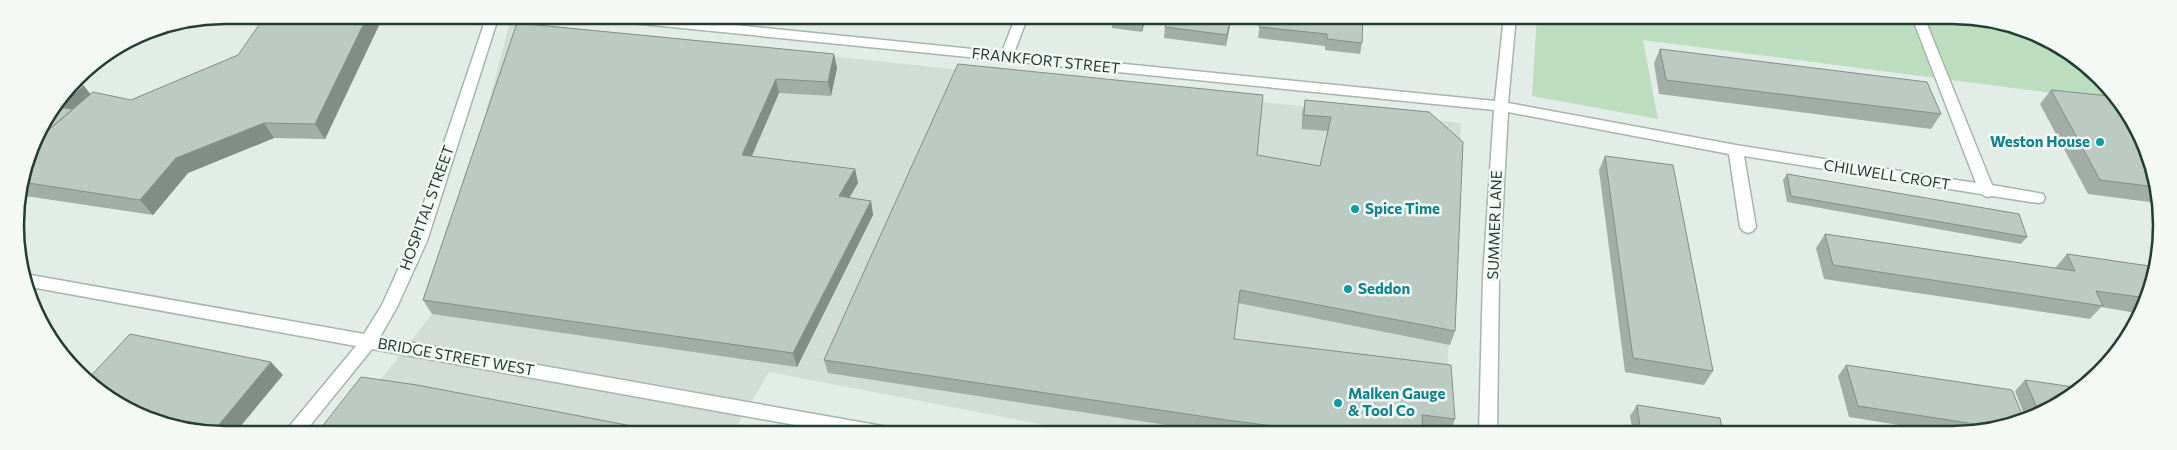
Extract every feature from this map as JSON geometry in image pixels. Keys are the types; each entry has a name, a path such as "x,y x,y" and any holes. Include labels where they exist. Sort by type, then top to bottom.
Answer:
{"street":[{"name":"HOSPITAL STREET","path":"300,426 368,342 389,307 419,240 490,24"},
{"name":"FRANKFORT STREET","path":"681,24 1500,106"},
{"path":"1006,57 1019,24"},
{"name":"SUMMER LANE","path":"1488,426 1488,370 1500,106 1509,24"},
{"path":"1921,24 1987,192"},
{"name":"CHILWELL CROFT","path":"1500,106 1736,150 1987,192 2038,198"},
{"path":"1736,150 1748,227"},
{"name":"BRIDGE STREET WEST","path":"32,281 843,426"}],"shaded area":[{"path":"509,24 529,24 1461,123 1455,274 1446,378 1449,426 1050,426 769,372 737,426 344,426 432,314"}],"green space":[{"path":"1536,24 1965,24 2017,34 2053,51 2075,65 2111,101 1643,40 1658,119 1532,96"}],"building":[{"path":"260,24 364,24 315,124 264,123 176,158 140,200 29,183 34,160 48,131 93,92 131,100 238,55"},
{"path":"517,24 834,54 828,82 776,79 742,155 855,169 839,196 871,201 793,353 423,300"},
{"path":"1166,24 1229,24 1227,35 1165,27"},
{"path":"1260,24 1363,24 1362,43 1327,39 1327,34 1259,27"},
{"path":"1660,49 1927,82 1941,114 1666,80"},
{"path":"958,64 1263,95 1257,155 1320,166 1331,117 1304,115 1305,100 1429,112 1463,142 1455,331 1240,290 1234,339 1451,365 1455,419 1422,415 1423,426 1273,426 824,360"},
{"path":"81,85 84,86 67,100"},
{"path":"2051,90 2106,96 2126,124 2143,160 2149,186 2100,180"},
{"path":"62,107 73,109 48,131"},
{"path":"1605,156 1673,165 1713,371 1633,358"},
{"path":"1787,174 2019,214 2027,237 1791,196"},
{"path":"1825,234 2075,271 2067,254 2149,266 2140,297 2096,291 2103,306 1833,265"},
{"path":"130,334 271,362 218,426 199,425 160,416 124,399 102,385 91,375"},
{"path":"1846,365 2012,390 2022,414 1979,425 1858,406"},
{"path":"361,377 417,385 632,426 322,426"},
{"path":"2025,380 2072,387 2053,399 2037,407"},
{"path":"1637,405 1720,418 1722,426 1640,426"}],"place":[{"name":"Weston House","path":"2100,142"},
{"name":"Spice Time","path":"1355,209"},
{"name":"Seddon","path":"1348,289"},
{"name":"Malken Gauge & Tool Co","path":"1338,403"}]}
